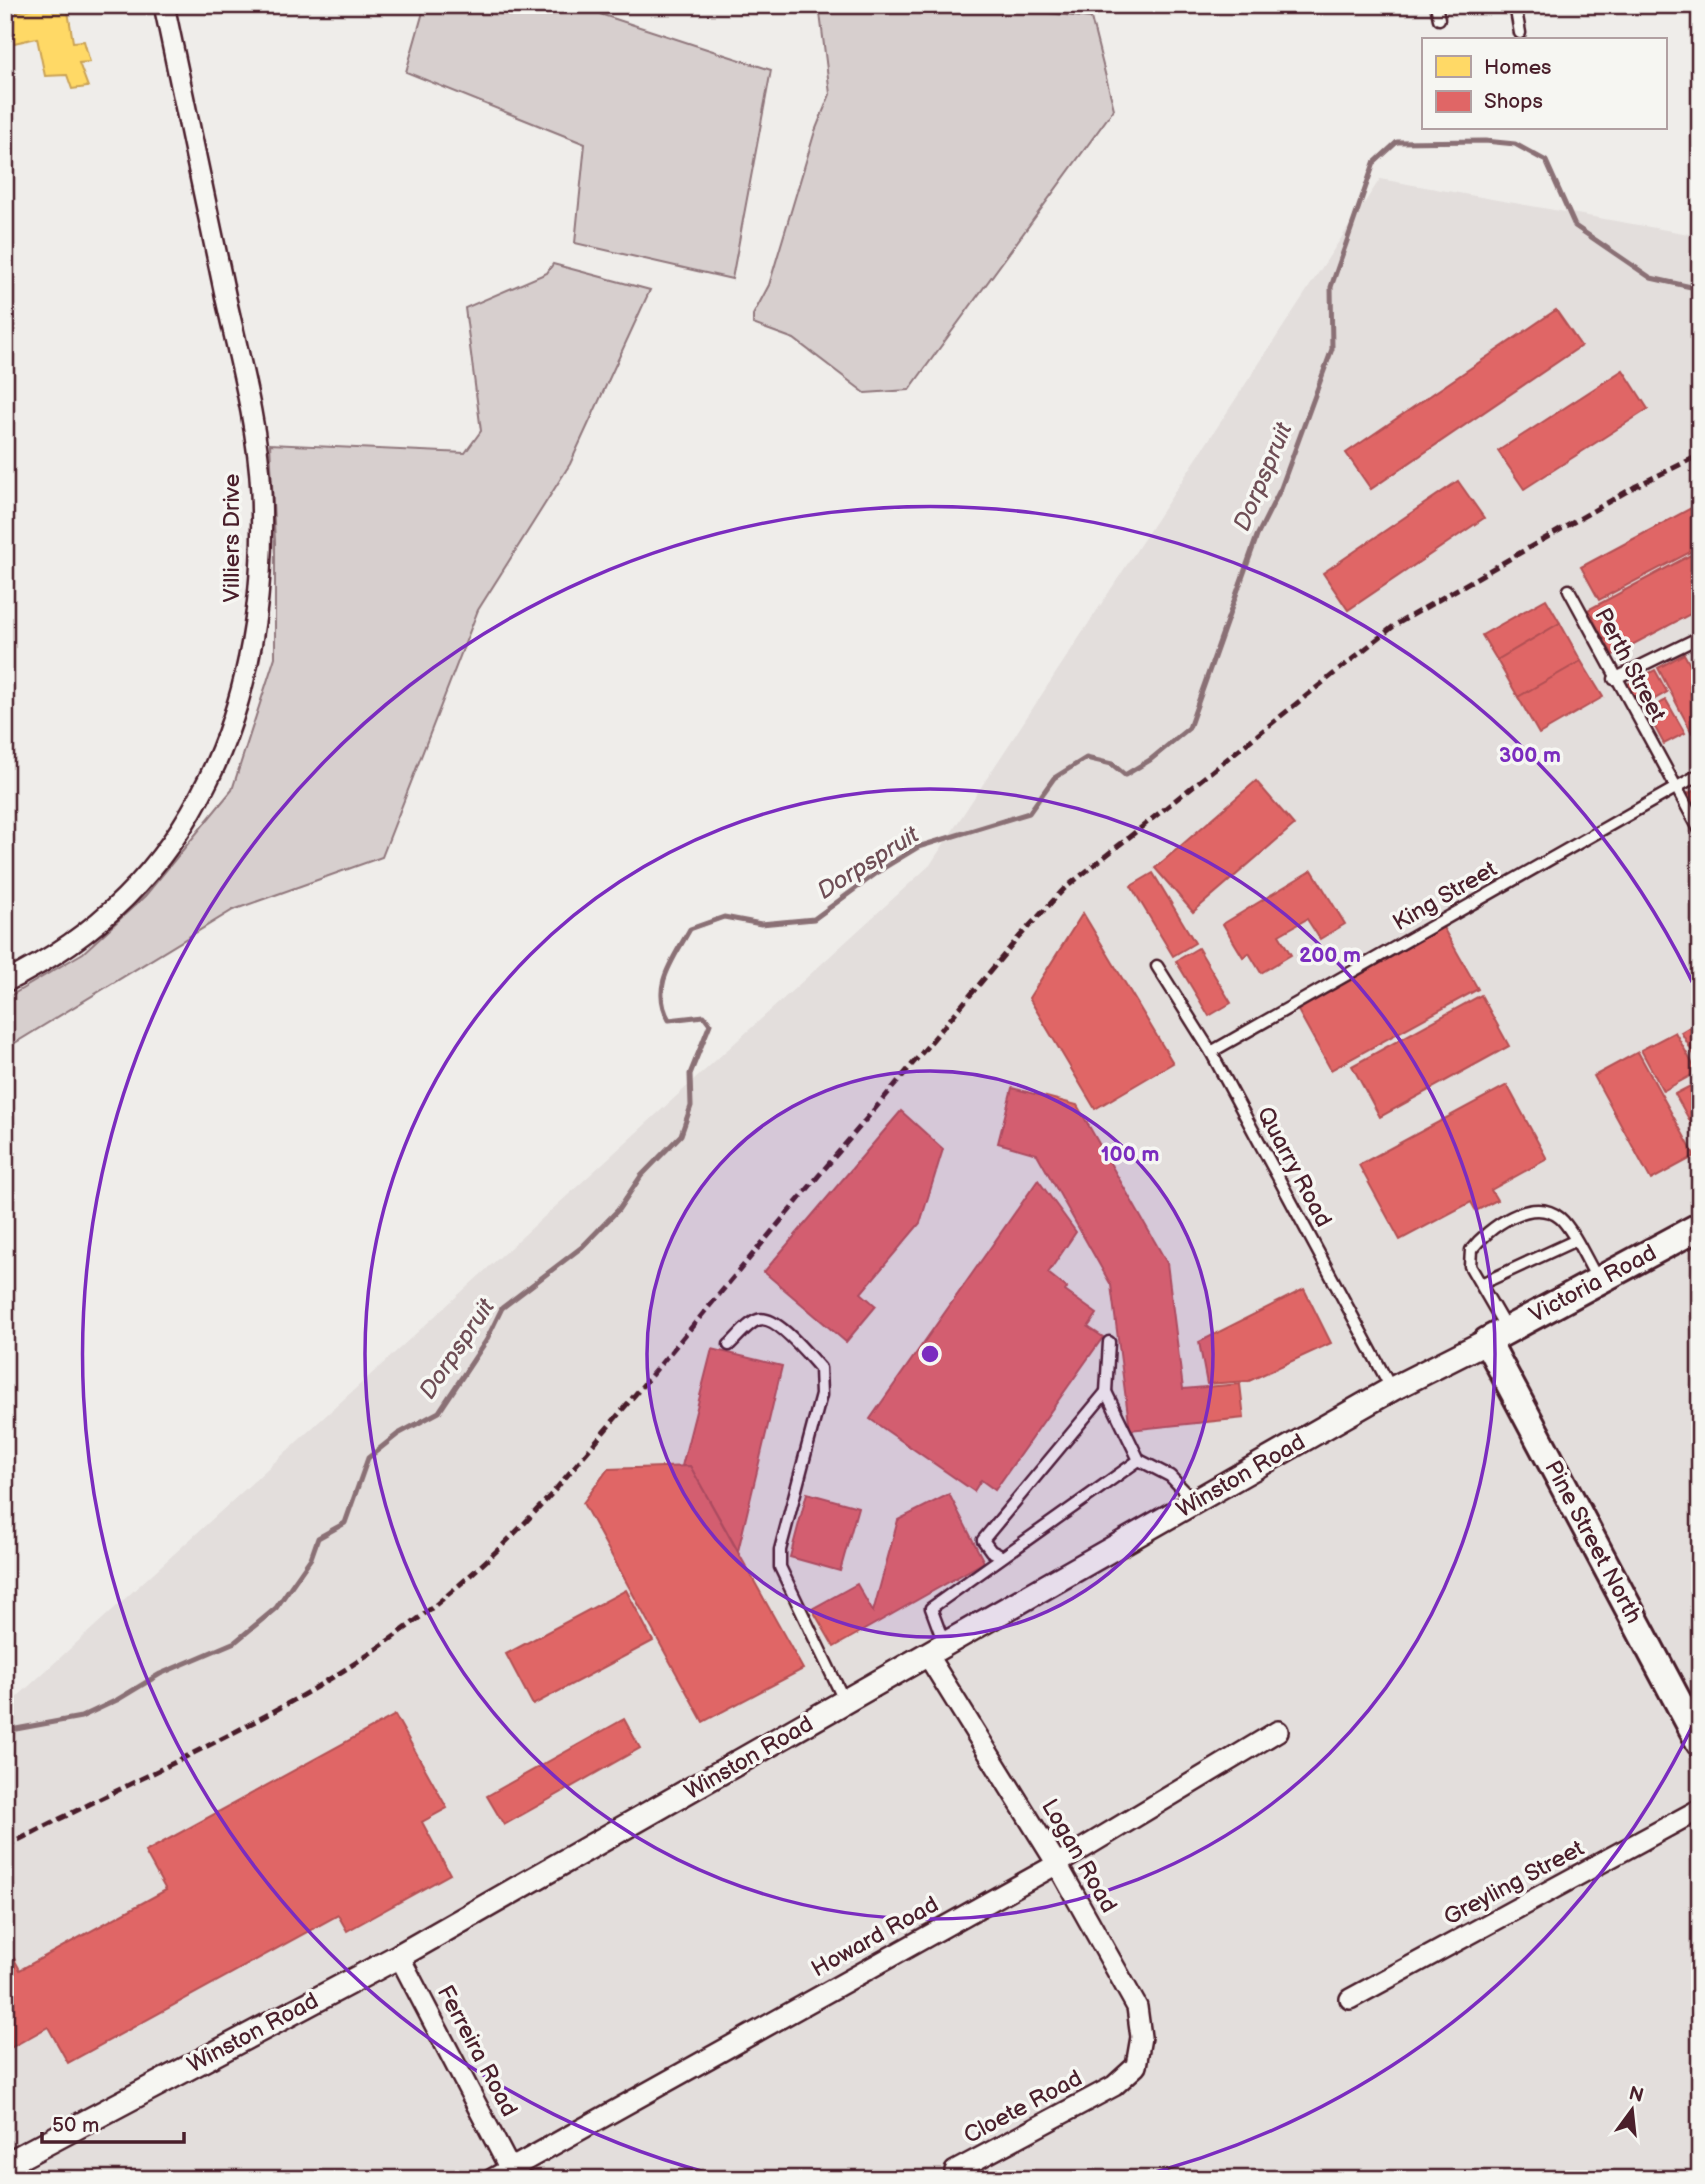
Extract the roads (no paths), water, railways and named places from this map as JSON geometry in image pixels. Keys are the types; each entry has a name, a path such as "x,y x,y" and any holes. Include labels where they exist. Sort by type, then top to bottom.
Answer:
{"main road":[{"name":"Victoria Road","path":"1497,1336 1700,1226"},
{"name":"Pine Street North","path":"1497,1336 1700,1743"}],"street":[{"name":"Villiers Drive","path":"5,982 94,928 165,855 214,771 247,679 260,589 261,490 246,388 164,5"},
{"name":"Winston Road","path":"5,2165 399,1956 1392,1389 1497,1336"},
{"name":"Logan Road","path":"937,1651 1137,2007 1141,2037 1136,2066 1114,2086"},
{"name":"Howard Road","path":"492,2179 518,2171 1057,1864 1278,1731"},
{"name":"Greyling Street","path":"1350,1999 1700,1809"},
{"name":"Ferreira Road","path":"399,1956 518,2171"},
{"name":"Cloete Road","path":"955,2171 1114,2086"}],"lane":[{"path":"1436,5 1439,19"},
{"path":"1515,5 1520,33"},
{"name":"Perth Street","path":"1569,590 1614,679 1700,831"},
{"path":"1614,679 1700,637"},
{"name":"King Street","path":"1211,1052 1700,774"},
{"name":"Quarry Road","path":"1157,966 1211,1052 1392,1389"},
{"path":"1497,1336 1481,1284 1470,1266 1471,1250 1494,1227 1525,1211 1545,1211 1560,1218 1599,1281"},
{"path":"1481,1284 1574,1241"},
{"path":"729,1345 757,1320 764,1319 777,1323 820,1368 821,1395 779,1550 780,1567 845,1703"},
{"path":"1109,1342 1106,1392 1139,1460 1170,1476 1195,1503"},
{"path":"1001,1556 990,1550 983,1540 1106,1392"},
{"path":"937,1651 931,1608 1139,1460"}],"waterway":[{"name":"Dorpspruit","path":"5,1731 81,1717 117,1700 160,1674 235,1642 276,1608 311,1558 318,1538 345,1523 368,1458 398,1434 439,1412 486,1341 502,1308 582,1247 618,1210 641,1176 681,1135 691,1106 690,1074 710,1024 704,1016 669,1020 662,996 666,973 690,929 724,917 761,924 814,919 885,867 918,847 1029,813 1054,778 1086,758 1112,764 1125,775 1150,760 1189,728 1257,536 1281,488 1332,349 1331,287 1374,163 1397,142 1485,141 1515,144 1546,161 1575,226 1651,278 1700,289"}],"railway":[{"path":"5,1847 284,1706 372,1652 446,1597 513,1535 555,1490 1019,937 1064,889 1395,625 1636,486 1700,455"}]}
